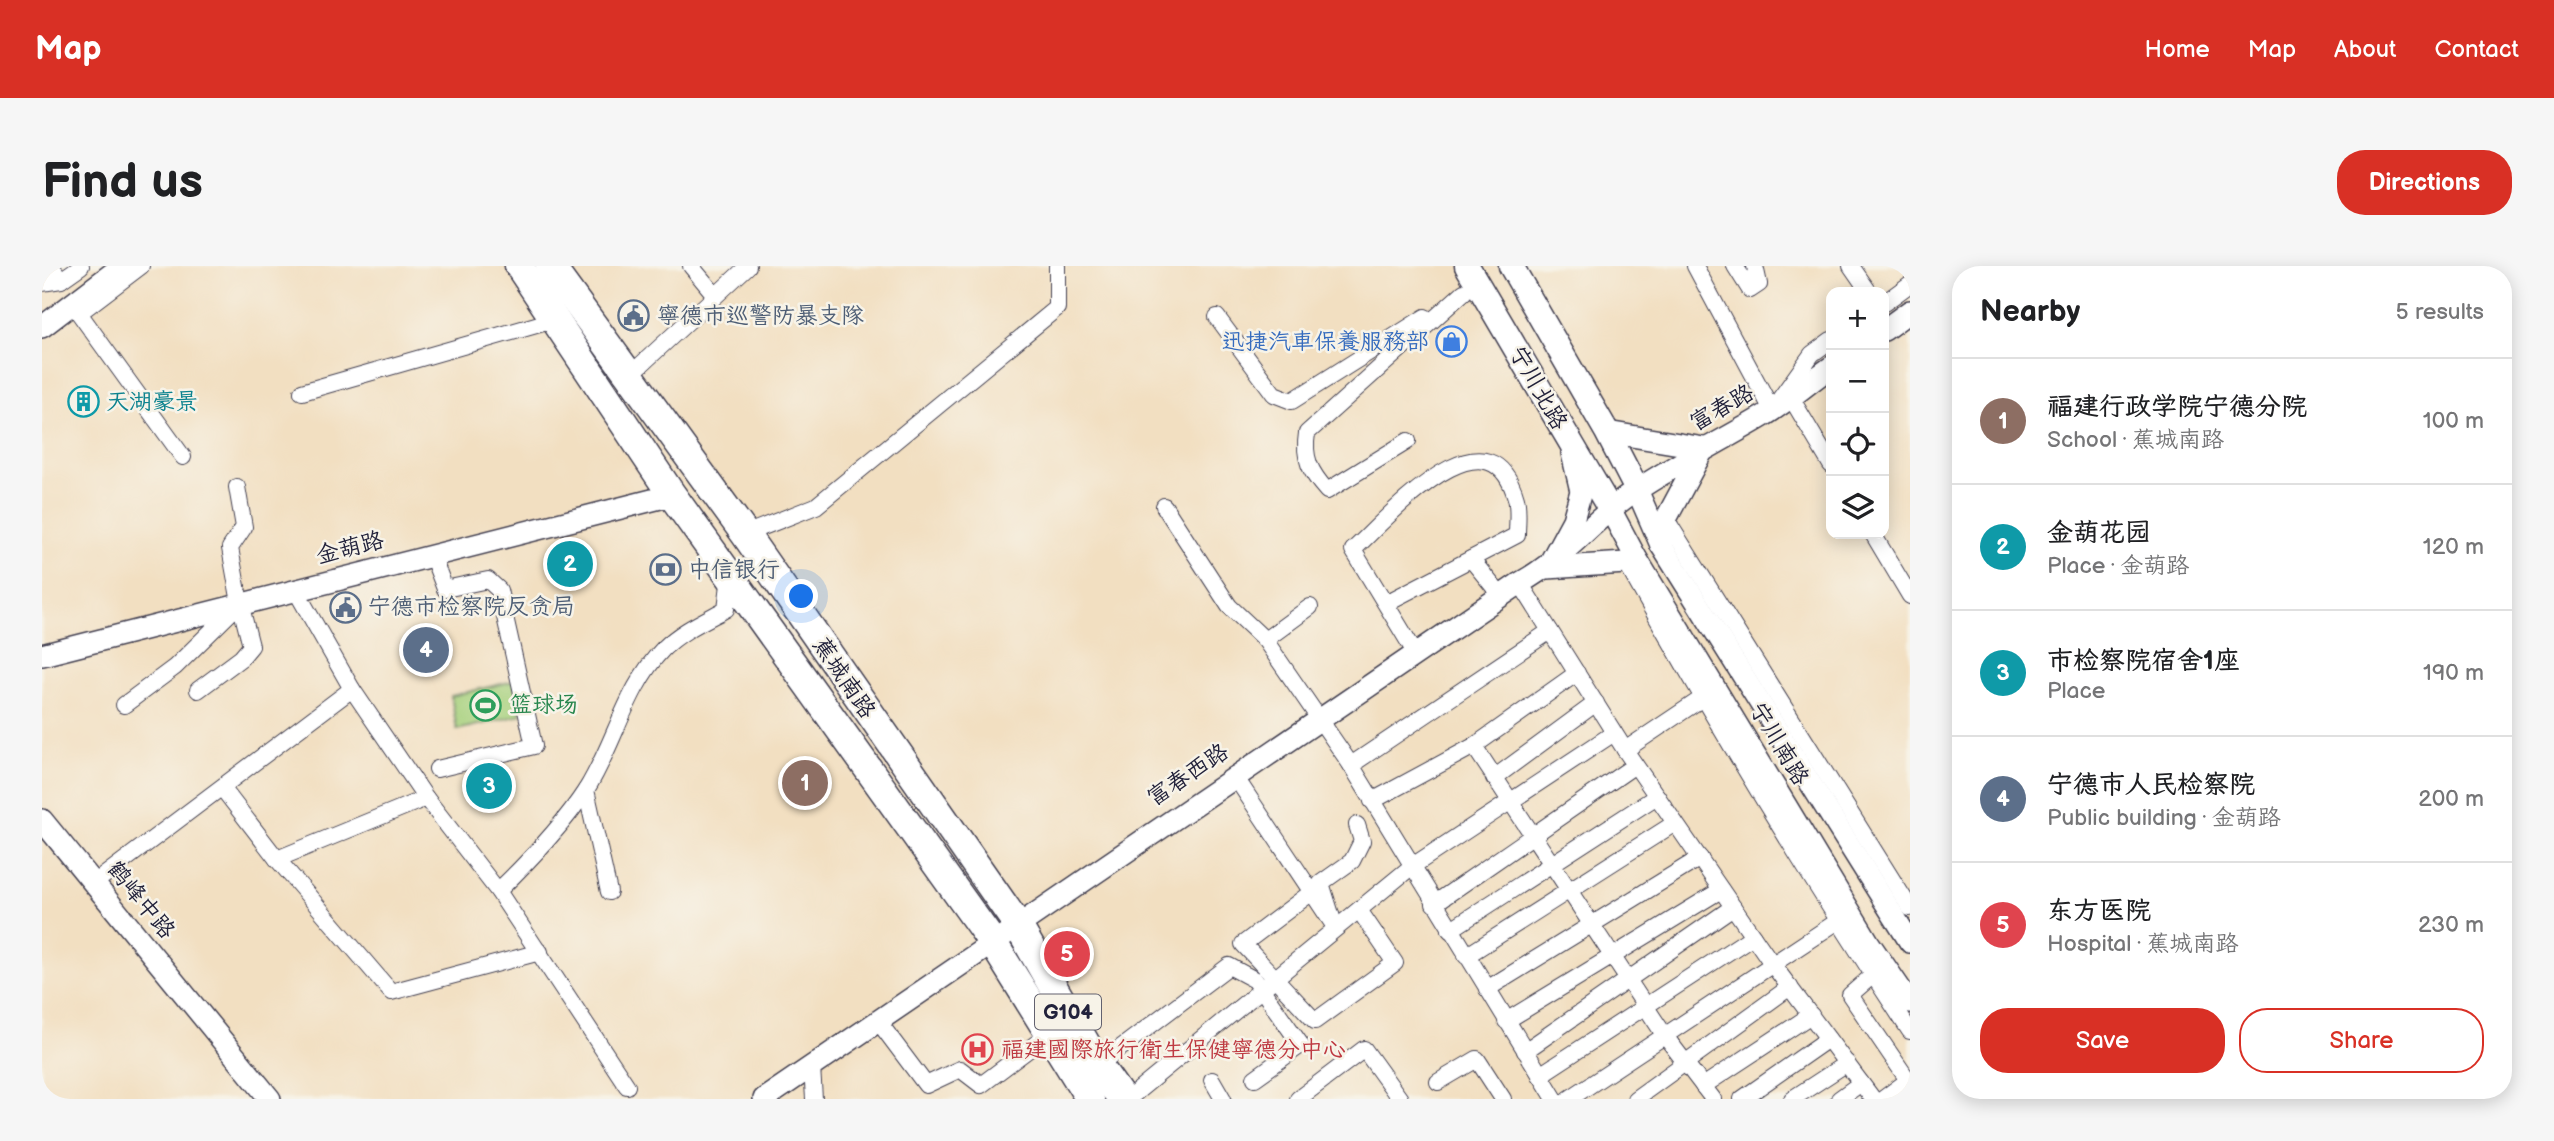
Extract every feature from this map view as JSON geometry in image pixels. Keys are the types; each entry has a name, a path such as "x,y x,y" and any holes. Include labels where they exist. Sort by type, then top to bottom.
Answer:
{"highway":[{"name":"蕉城南路","path":"519,266 557,319 672,495 993,943 1090,1099"},
{"name":"蕉城南路","path":"550,266 745,534 1017,924 1098,1065 1122,1099"}],"main road":[{"path":"42,327 122,266"},
{"name":"宁川北路","path":"1511,266 1607,432 1637,490"},
{"name":"宁川北路","path":"1469,280 1610,509"},
{"path":"1889,326 1910,311"},
{"name":"富春路","path":"1637,490 1772,410 1826,371"},
{"path":"1607,432 1704,448 1666,519 1661,545"},
{"path":"1547,568 1573,520 1581,491 1569,441"},
{"name":"富春西路","path":"764,1099 1234,775 1520,583 1547,568 1610,509 1637,490"},
{"name":"宁川南路","path":"1637,490 1661,545 1910,942"},
{"name":"金葫路","path":"42,655 672,495"},
{"name":"宁川南路","path":"1610,509 1630,560 1869,943 1910,1003"},
{"path":"1547,568 1630,560"},
{"name":"鹤峰中路","path":"42,820 265,1096"}],"street":[{"path":"42,283 55,271 81,266"},
{"path":"141,266 79,313 183,457"},
{"path":"691,266 715,295"},
{"path":"631,374 748,266"},
{"path":"745,534 816,506 1057,307 1057,266"},
{"path":"1695,266 1772,410 1812,354 1826,344"},
{"path":"1735,266 1751,290 1759,284 1755,266"},
{"path":"1851,266 1866,287"},
{"path":"1217,317 1274,394 1292,401 1469,280"},
{"path":"1408,441 1326,491 1311,473 1304,451 1307,433 1469,280"},
{"path":"1889,299 1910,284"},
{"path":"302,392 557,319"},
{"path":"1790,396 1826,457"},
{"path":"1386,603 1517,536 1516,498 1500,469 1483,458 1471,458 1438,474 1353,550 1416,654"},
{"path":"198,690 241,658 251,646 230,548 244,527 237,487"},
{"path":"1164,506 1229,606 1265,640 1351,765 1555,1099"},
{"path":"1666,519 1908,902"},
{"path":"1876,539 1910,596"},
{"path":"432,555 445,589 488,580 499,590 534,746 437,769"},
{"path":"1471,559 1501,596"},
{"path":"1630,560 1704,697 1838,921 1910,1031"},
{"path":"498,891 549,836 586,790 636,688 662,650 688,629 726,609 730,576"},
{"path":"1520,583 1635,765 1773,965 1873,1099"},
{"path":"295,589 352,689 426,798 498,891 627,1086"},
{"path":"124,705 175,667 240,603"},
{"path":"1265,640 1310,607"},
{"path":"1351,765 1550,631"},
{"path":"1372,801 1474,746 1577,673"},
{"path":"93,884 223,789 352,689"},
{"path":"1625,750 1704,697"},
{"path":"1494,778 1596,704"},
{"path":"1128,1099 1411,867 1614,733"},
{"path":"1474,746 1645,1006 1713,1099"},
{"path":"1434,904 1635,765"},
{"path":"1234,775 1335,927"},
{"path":"223,789 277,859 391,992 540,952"},
{"path":"586,790 608,892"},
{"path":"1450,930 1657,796"},
{"path":"277,859 426,798"},
{"path":"1466,956 1675,823"},
{"path":"1335,927 1321,883 1352,861 1362,842 1357,825"},
{"path":"1487,989 1700,858"},
{"path":"1506,1021 1721,890"},
{"path":"1312,892 1242,944 1315,1021 1395,963 1359,910"},
{"path":"1525,1051 1733,907"},
{"path":"1569,1099 1838,921"},
{"path":"1540,1075 1753,936"},
{"path":"1098,1065 1229,966 1255,980 1301,1045 1255,1078"},
{"path":"1873,975 1850,995 1909,1080 1883,1099"},
{"path":"1635,1099 1790,987"},
{"path":"1703,1086 1811,1016"},
{"path":"878,1021 926,1085 960,1069 981,1085 1049,1034"},
{"path":"1742,1099 1828,1039"},
{"path":"1298,1099 1364,1049 1400,1099"},
{"path":"1438,1082 1477,1059 1503,1099"},
{"path":"1792,1099 1847,1063"},
{"path":"812,1067 814,1099"},
{"path":"1212,1080 1223,1099"},
{"path":"1839,1099 1861,1083"}],"green space":[{"name":"篮球场","path":"514,681 521,715 457,730 451,696"}],"place":[{"name":"寧德市巡警防暴支隊","path":"634,316"},
{"name":"迅捷汽車保養服務部","path":"1452,342"},
{"name":"天湖豪景","path":"83,402"},
{"name":"金葫花园","path":"570,564"},
{"name":"中信银行","path":"665,570"},
{"name":"宁德市检察院反贪局","path":"345,607"},
{"name":"宁德市人民检察院","path":"426,650"},
{"name":"篮球场","path":"486,705"},
{"name":"福建行政学院宁德分院","path":"805,783"},
{"name":"市检察院宿舍1座","path":"489,786"},
{"name":"东方医院","path":"1067,954"},
{"name":"福建國際旅行衛生保健寧德分中心","path":"978,1050"}]}
